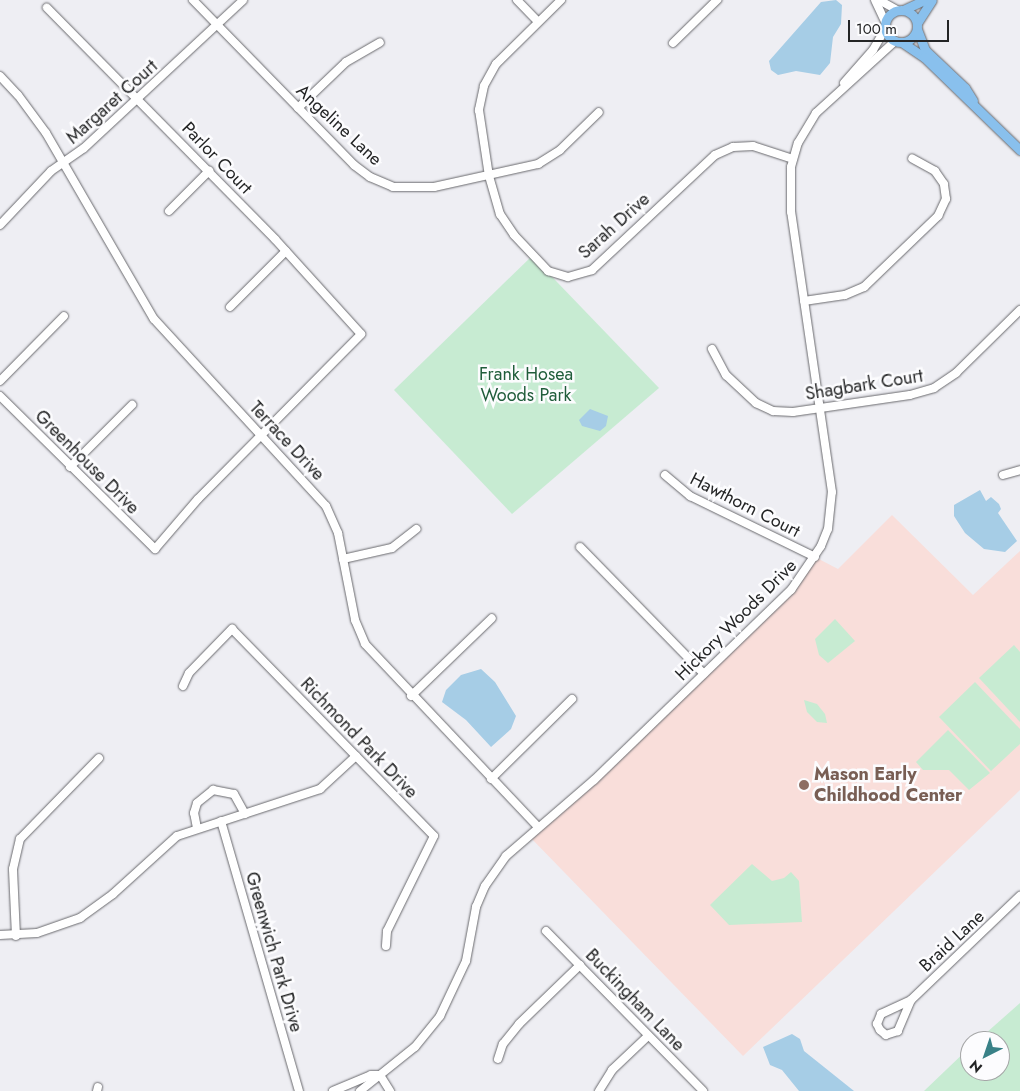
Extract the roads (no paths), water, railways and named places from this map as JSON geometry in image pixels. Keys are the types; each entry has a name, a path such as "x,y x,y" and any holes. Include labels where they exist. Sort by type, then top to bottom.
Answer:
{"main road":[{"path":"924,0 900,10 885,25 899,42 924,57 1020,150"},
{"path":"899,42 912,38 932,0"},
{"path":"900,10 912,14 925,50 965,88 978,108"}],"street":[{"name":"Angeline Lane","path":"192,0 354,164 384,184 419,189 519,170 547,159 600,112"},
{"name":"Margaret Court","path":"0,224 40,182 84,148 243,0"},
{"path":"517,0 538,22"},
{"name":"Sarah Drive","path":"561,0 496,64 482,90 480,120 489,176 500,214 514,235 548,271 568,277 583,274 604,260 691,174 715,155 733,148 753,146 793,159"},
{"path":"673,43 717,0"},
{"path":"876,0 885,25"},
{"path":"879,0 900,10"},
{"name":"Parlor Court","path":"47,8 209,171 286,251 361,334 263,436"},
{"name":"Hickory Woods Drive","path":"360,1091 415,1047 440,1016 466,962 476,908 485,886 506,856 537,826 594,780 791,590 815,557 828,529 832,492 790,192 793,159 810,121 873,50 885,25"},
{"path":"298,108 346,62 380,42"},
{"name":"Hickory Woods Drive","path":"839,90 899,42"},
{"name":"Terrace Drive","path":"0,76 34,114 154,319 326,506 338,533 355,620 365,644 411,696 537,826"},
{"path":"804,301 839,296 864,287 938,216 946,199 944,184 935,171 912,158"},
{"path":"169,211 209,171"},
{"path":"230,307 286,251"},
{"name":"Shagbark Court","path":"712,349 726,375 760,406 783,413 910,395 934,388 956,373 1020,310"},
{"path":"0,382 64,316"},
{"name":"Greenhouse Drive","path":"0,396 70,468 155,548 198,499 263,436"},
{"path":"70,468 132,405"},
{"path":"1003,475 1020,470"},
{"name":"Hawthorn Court","path":"665,475 690,496 815,557"},
{"path":"343,559 392,548 416,529"},
{"path":"580,547 704,674"},
{"path":"411,696 492,618"},
{"name":"Richmond Park Drive","path":"183,686 189,673 232,629 434,836 387,931 386,946"},
{"path":"491,779 572,699"},
{"path":"0,935 16,936 52,929 89,913 169,842 197,828 320,789 356,756"},
{"path":"16,936 13,869 20,839 29,826 100,758"},
{"path":"197,828 194,814 197,803 213,790 234,794 244,814"},
{"name":"Greenwich Park Drive","path":"221,821 299,1091"},
{"name":"Braid Lane","path":"911,1000 898,1031 886,1034 880,1030 877,1024 881,1014 911,1000 1017,902 1020,896"},
{"name":"Buckingham Lane","path":"546,931 703,1091"},
{"path":"498,1059 509,1036 580,965"},
{"path":"599,1091 612,1070 648,1036"},
{"name":"Hickory Woods Drive","path":"333,1091 371,1075 380,1075"},
{"path":"380,1075 390,1091"}],"water":[{"path":"836,0 842,5 841,24 833,37 830,63 820,75 796,71 778,75 771,70 769,61 821,2"},
{"path":"590,409 608,416 606,426 600,431 582,426 579,420"},
{"path":"980,490 986,501 991,497 999,504 1001,509 998,513 1017,541 1005,552 984,549 965,533 954,516 954,505"},
{"path":"481,669 495,682 516,716 511,729 491,747 466,720 442,702 446,690 461,675"},
{"path":"792,1034 800,1039 804,1051 854,1091 799,1091 782,1070 770,1065 763,1047"}],"place":[{"name":"Mason Early Childhood Center","path":"804,785"}],"park label":[{"name":"Frank Hosea Woods Park","path":"526,385"}]}
